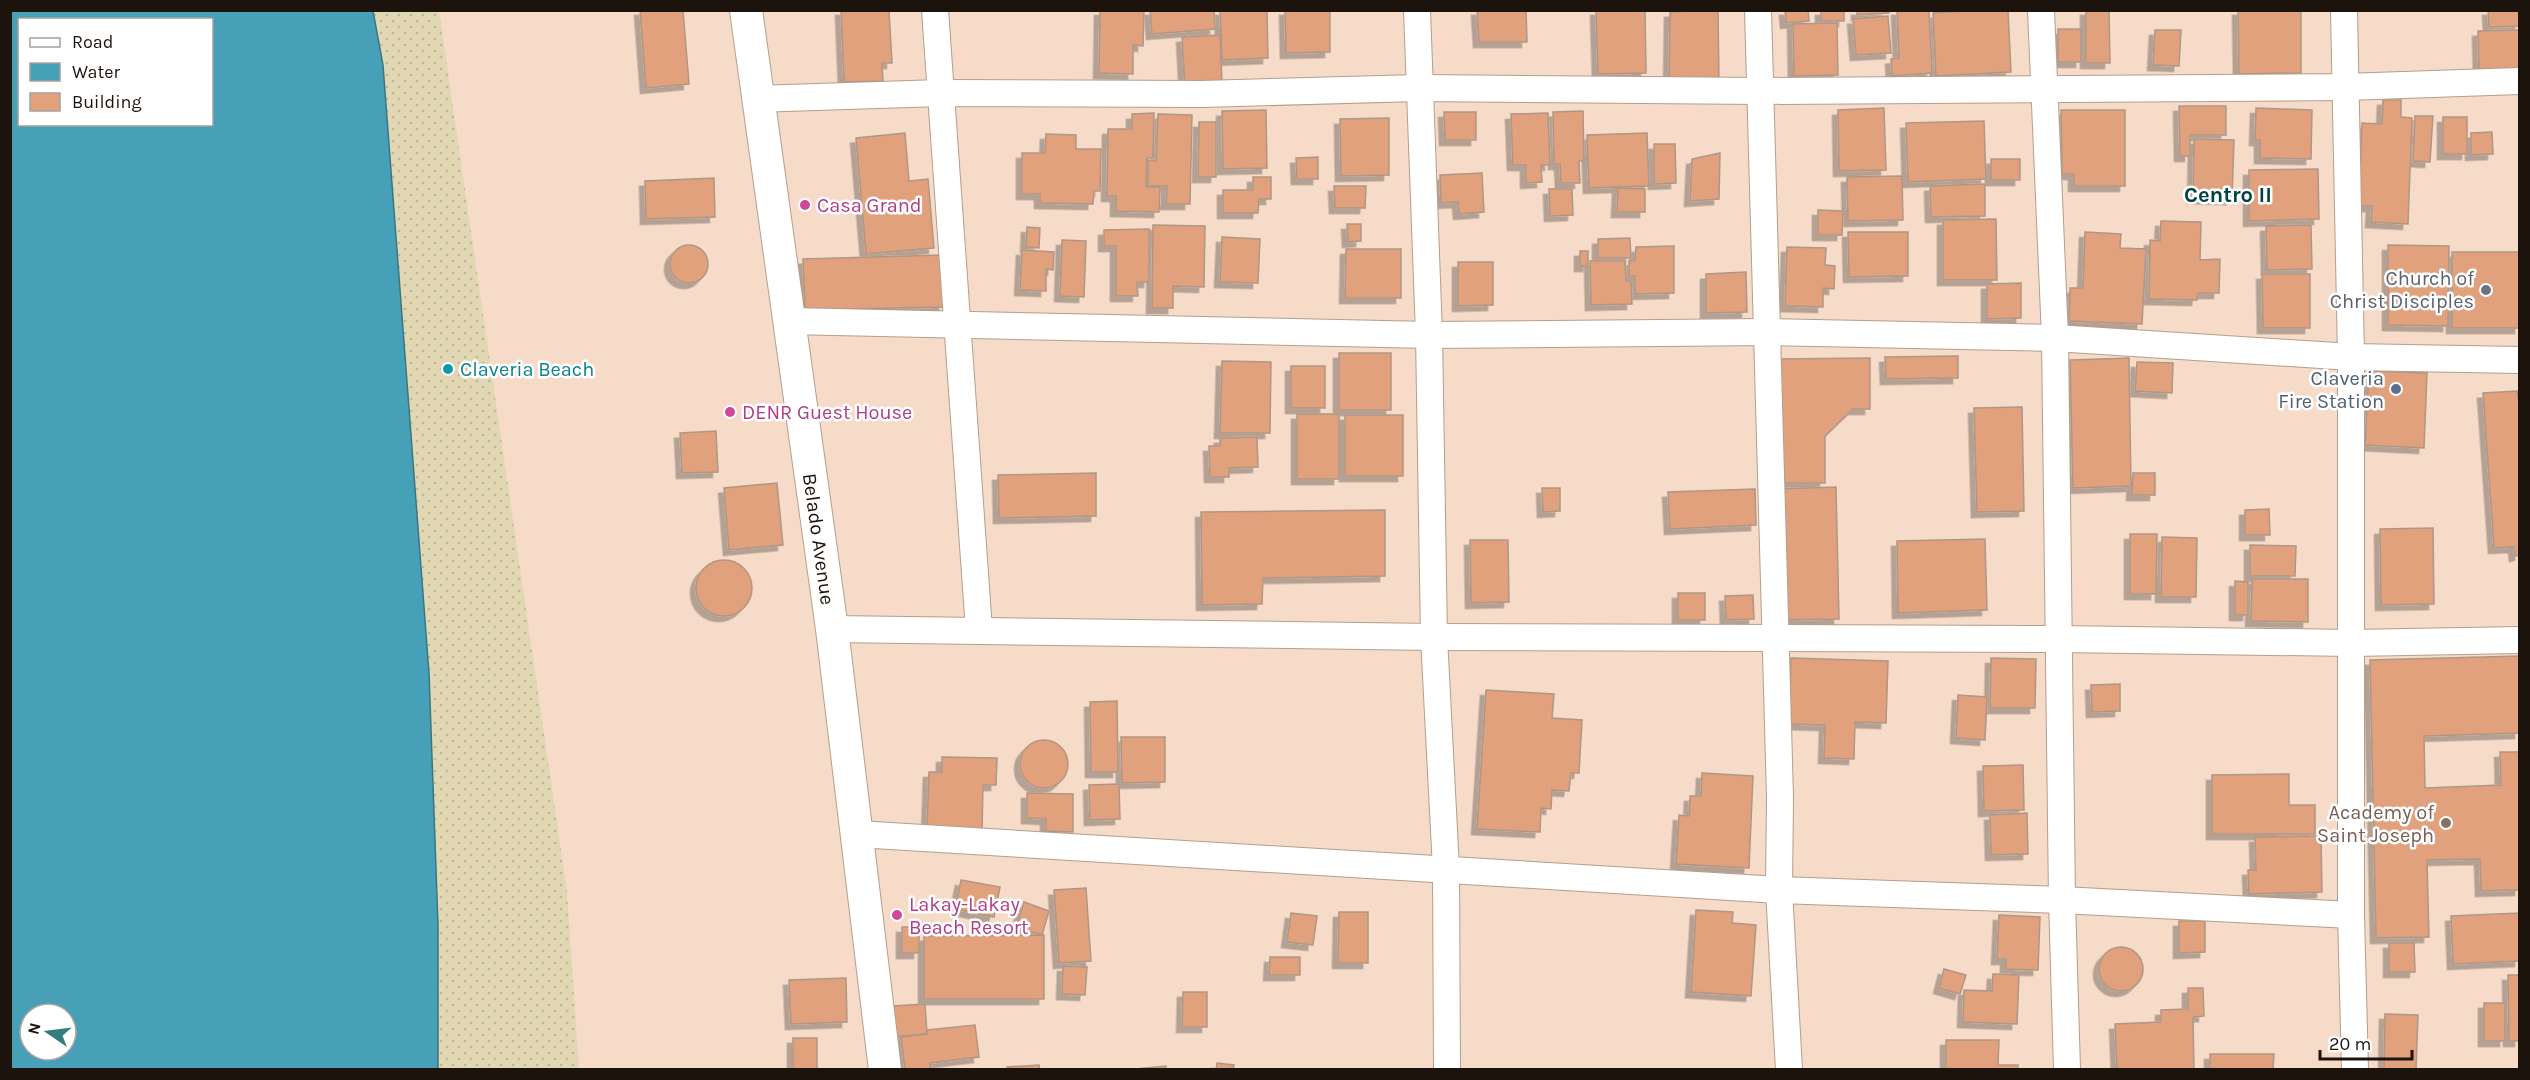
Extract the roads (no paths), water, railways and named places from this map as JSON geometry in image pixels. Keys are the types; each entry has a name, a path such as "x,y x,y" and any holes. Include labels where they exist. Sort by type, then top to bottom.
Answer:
{"street":[{"name":"Belado Avenue","path":"746,10 832,629 885,1070"},
{"path":"935,10 979,630"},
{"path":"1416,10 1429,335 1434,637 1446,869 1447,1070"},
{"path":"1758,10 1780,797 1779,890 1789,1070"},
{"path":"2042,10 2055,338 2062,900 2067,1070"},
{"path":"2344,10 2350,357 2351,915 2355,1070"},
{"path":"757,99 940,93 1202,94 1419,88 1761,91 2345,87 2520,81"},
{"path":"788,321 1429,335 1768,332 2055,338 2350,357 2520,360"},
{"path":"832,629 1434,637 2058,639 2351,643 2520,640"},
{"path":"857,834 1779,890 2062,900 2351,915"}],"water":[{"path":"10,11 373,11 383,65 429,673 438,925 438,1069 11,1069"}],"place":[{"name":"Casa Grand","path":"805,205"},
{"name":"Church of Christ Disciples","path":"2486,290"},
{"name":"Claveria Beach","path":"448,369"},
{"name":"Claveria Fire Station","path":"2396,389"},
{"name":"DENR Guest House","path":"730,412"},
{"name":"Academy of Saint Joseph","path":"2446,823"},
{"name":"Lakay-Lakay Beach Resort","path":"897,915"}],"district":[{"name":"Centro II","path":"2228,194"}]}
